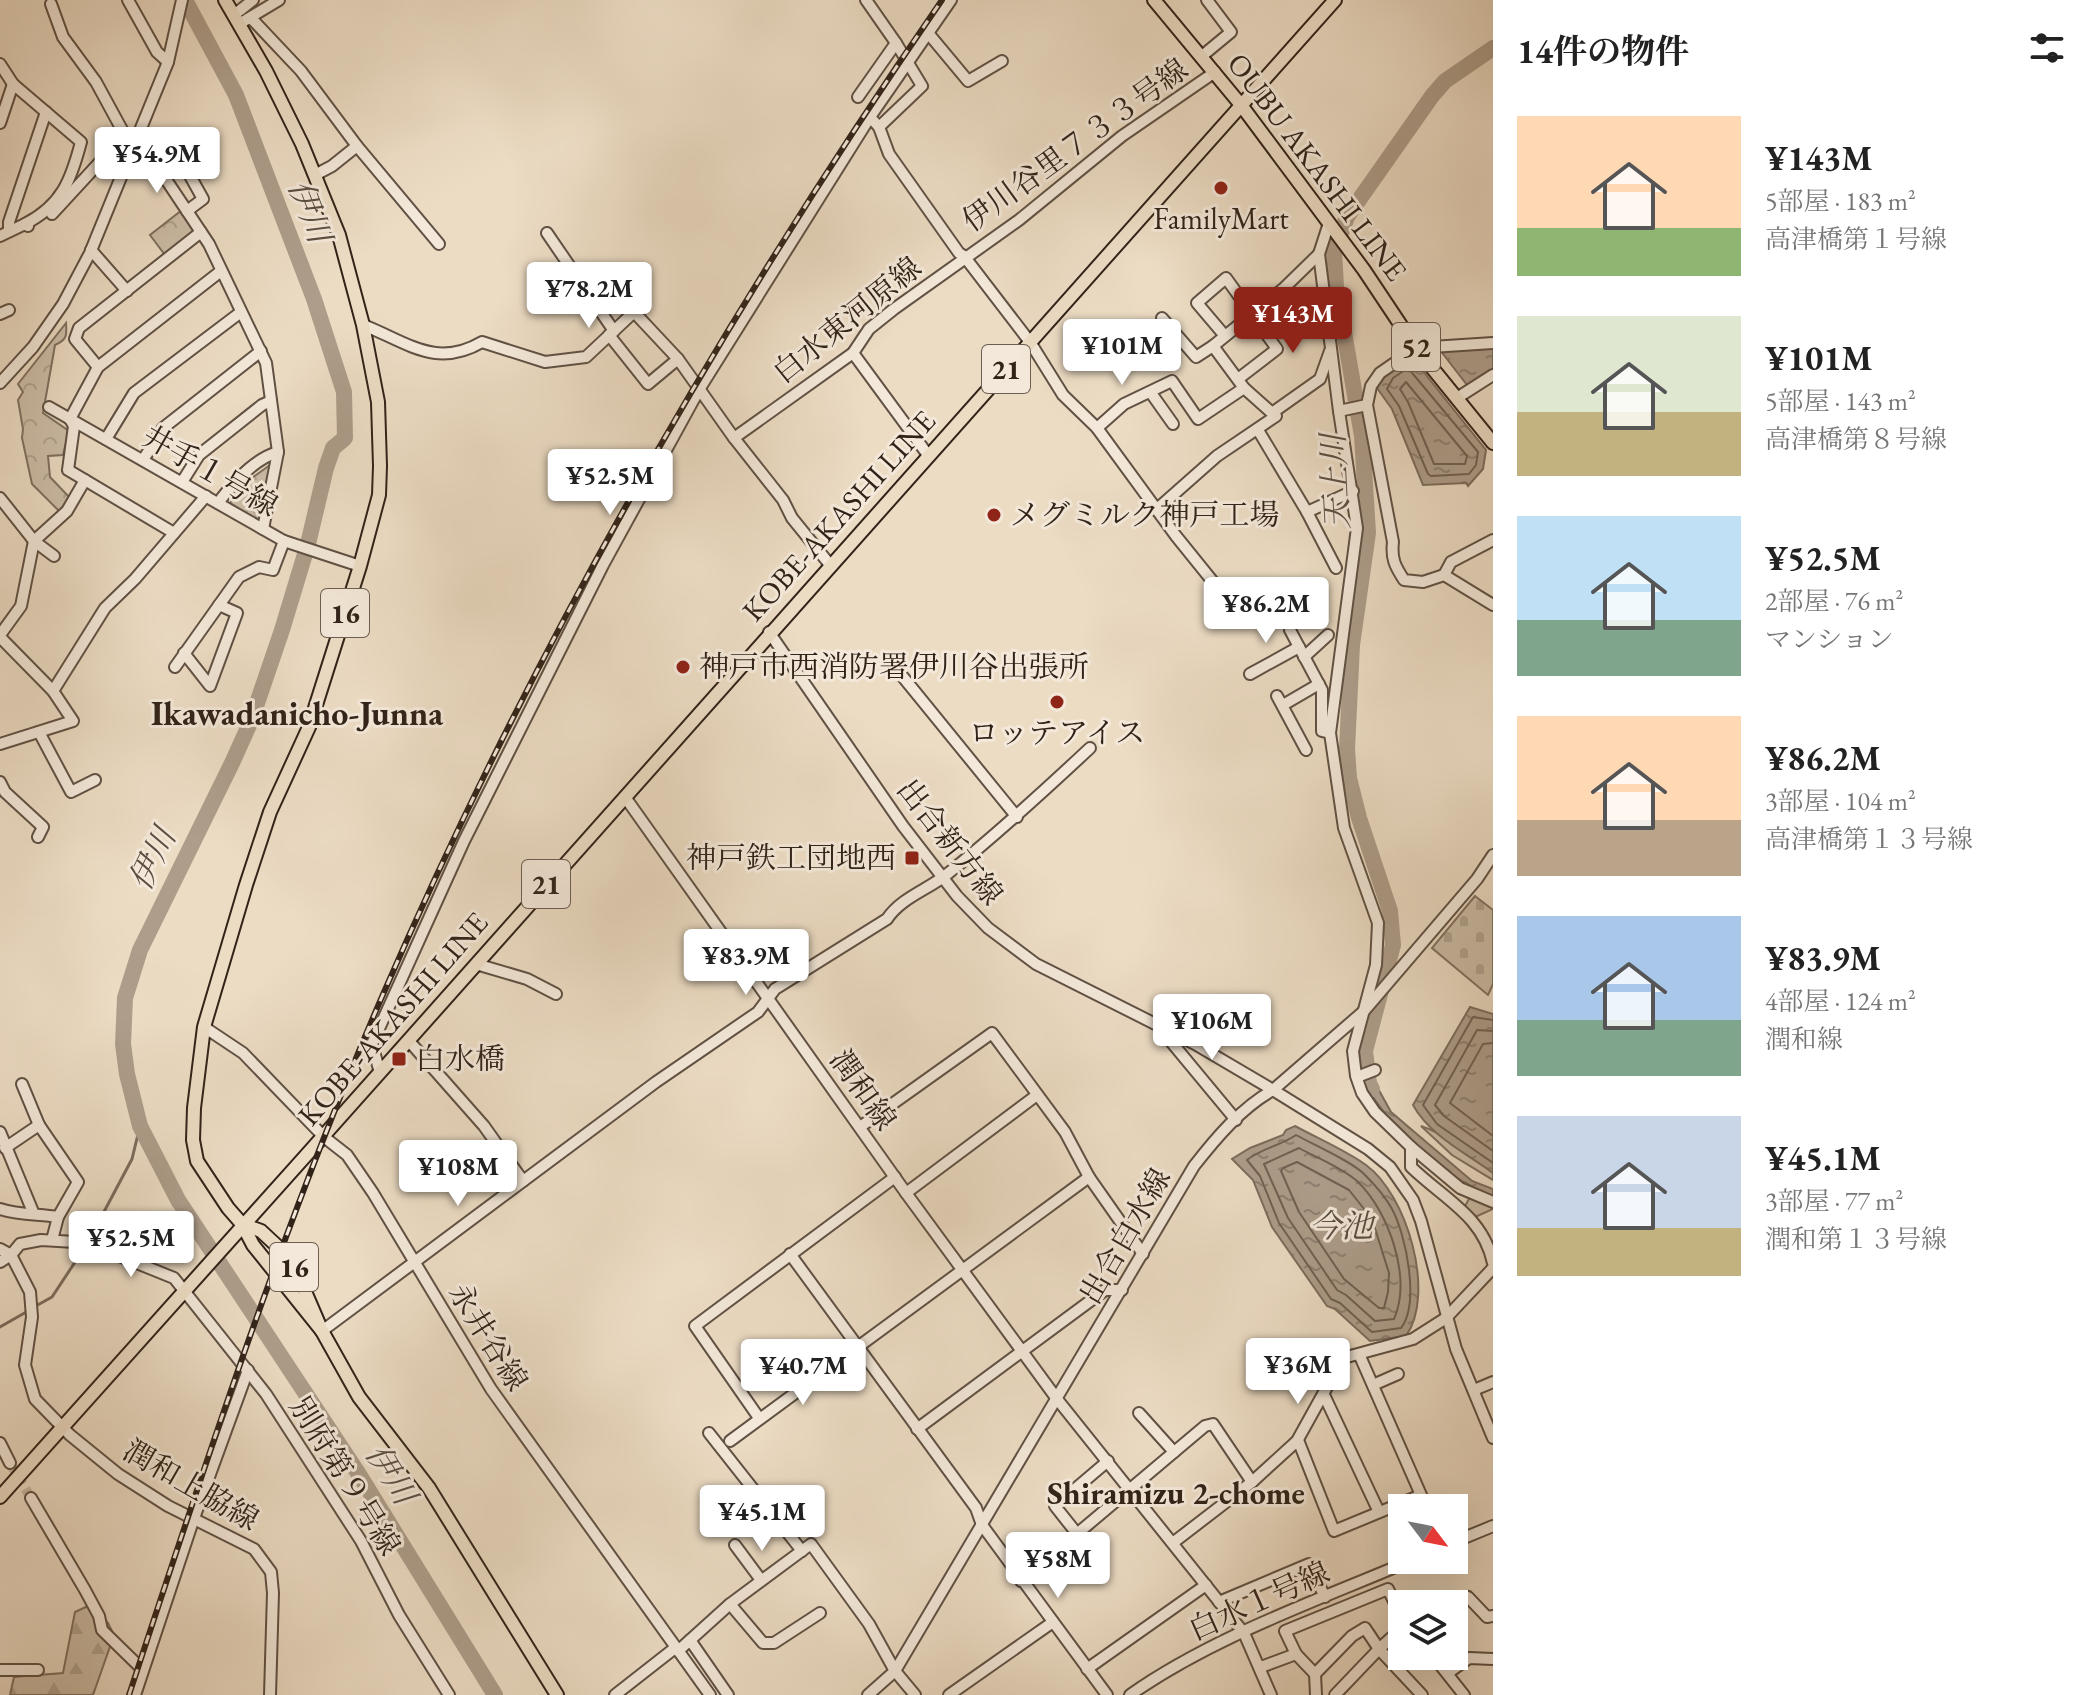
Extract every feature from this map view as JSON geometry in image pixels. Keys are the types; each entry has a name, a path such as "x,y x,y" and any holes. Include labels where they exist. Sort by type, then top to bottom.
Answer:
{"main road":[{"name":"16","path":"225,0 241,19 315,175 339,235 363,325 378,402 379,495 309,727 259,844 204,1027 194,1108 193,1140 197,1161 238,1229 322,1331"},
{"name":"OUBU AKASHI LINE","path":"1154,0 1241,105 1345,245 1416,348 1493,443"},
{"name":"KOBE-AKASHI LINE","path":"0,1497 188,1290 238,1229 324,1137 769,632 1335,0"},
{"name":"16","path":"238,1229 261,1231 291,1259 322,1331 359,1397 429,1488 557,1695"}],"street":[{"path":"128,0 157,52 168,62"},
{"path":"0,383 33,347 63,304 91,250 132,139 168,62 182,0"},
{"path":"241,19 253,0"},
{"path":"241,19 279,0"},
{"path":"866,0 922,86 879,127"},
{"path":"380,1073 372,1044 464,841 603,565 700,388 870,117 951,0"},
{"path":"1202,56 1231,32 1207,0"},
{"path":"51,4 63,37 132,139 147,151 201,232 266,363 278,452 263,529"},
{"path":"241,19 301,71 357,146 439,244"},
{"path":"928,33 968,81 1002,61"},
{"path":"858,97 896,43"},
{"path":"0,64 13,84 81,142 70,181 47,209 5,234"},
{"name":"伊川谷里７３３号線","path":"964,256 1019,220 1122,136 1215,72"},
{"path":"0,123 13,84"},
{"path":"5,234 46,112"},
{"path":"870,117 879,127 889,154 959,253 1030,342 1063,395 1097,428 1156,510 1239,614"},
{"path":"25,224 30,227 53,214 122,138 132,139"},
{"path":"147,151 169,138 203,199 187,211"},
{"path":"315,175 357,146"},
{"path":"1329,223 1319,254 1357,528 1330,733 1344,828 1378,923 1376,965 1353,1051 1357,1077 1362,1093 1375,1112 1411,1147 1460,1188 1493,1202"},
{"path":"98,367 75,339 79,328 201,232"},
{"path":"547,233 648,384 678,359"},
{"path":"91,250 127,291"},
{"path":"1162,318 1196,357 1283,289 1319,254"},
{"name":"白水東河原線","path":"734,438 853,353 869,329 964,256"},
{"path":"174,533 68,470 74,426 70,419 98,367 221,271"},
{"path":"1097,428 1124,404 1172,381 1198,419 1277,349 1226,278 1197,303 1225,336"},
{"path":"106,439 134,393 241,312"},
{"path":"363,325 434,355 459,352 482,342 545,362 586,357 634,312 678,359 783,500 792,518 831,566"},
{"path":"1493,343 1416,348 1380,373 1371,386 1367,405 1393,542 1391,557 1404,580 1423,582 1444,575 1451,562 1493,540"},
{"path":"1156,510 1233,443 1276,416 1241,384 1213,346"},
{"path":"1272,413 1320,379 1331,350"},
{"path":"143,460 163,428 261,351"},
{"path":"853,353 928,455"},
{"path":"1457,398 1493,375"},
{"path":"1151,393 1173,424"},
{"path":"182,482 199,455 271,401"},
{"path":"1339,411 1367,405"},
{"name":"井手１号線","path":"49,407 284,541 356,566"},
{"path":"1258,430 1336,568"},
{"path":"218,503 231,486 269,455 278,452"},
{"path":"0,744 73,721 53,691 0,636 21,606 34,541 67,511 85,480"},
{"path":"1307,512 1353,491"},
{"path":"53,691 105,608 206,496"},
{"path":"0,498 34,541 54,556"},
{"path":"175,667 239,577 259,567 273,570 284,541"},
{"path":"1444,575 1493,605"},
{"path":"184,653 210,686 237,613 219,605"},
{"path":"1290,630 1322,690 1322,731 1330,733"},
{"name":"出合新方線","path":"769,632 903,826 942,878 988,928 1036,964 1195,1044 1368,1149 1390,1167 1413,1200 1421,1221 1446,1318 1493,1438"},
{"path":"1250,674 1302,652 1328,635"},
{"path":"903,677 1017,817"},
{"path":"1306,750 1280,700 1319,684"},
{"path":"39,732 71,792 95,780"},
{"path":"322,1331 656,1082 758,1012 775,989 887,919 895,907 942,878 1017,817 1090,748"},
{"path":"0,782 5,792 43,827 38,837"},
{"name":"潤和線","path":"625,797 906,1193 1057,1399 1244,1633 1271,1695"},
{"name":"出合白水線","path":"868,1695 895,1671 1194,1166 1217,1137 1257,1099 1273,1090 1364,1011 1477,879 1493,855"},
{"path":"476,964 527,979 556,994"},
{"name":"永井谷線","path":"204,1027 243,1053 324,1137 347,1155 491,1389 710,1695"},
{"path":"1159,1028 1236,1120"},
{"path":"860,1127 992,1033 1065,1132 1089,1177 1143,1254"},
{"path":"409,1041 484,1126 523,1181"},
{"path":"1357,1077 1375,1070"},
{"path":"0,1262 20,1244 52,1240 58,1217 78,1182 39,1125 22,1084"},
{"path":"906,1193 1037,1095"},
{"path":"5,1148 39,1125"},
{"path":"0,1132 33,1212"},
{"path":"1174,1542 1252,1482 1298,1440 1343,1358 1413,1339 1446,1318 1493,1265 1487,1241 1477,1224 1411,1167 1411,1147"},
{"path":"759,1418 695,1326 895,1177"},
{"path":"730,1441 1089,1177"},
{"path":"0,1209 58,1217"},
{"name":"別府第９号線","path":"52,1240 92,1245 174,1278 188,1290 266,1394 361,1541 399,1615 449,1695"},
{"path":"0,1249 11,1255"},
{"path":"790,1254 976,1508 982,1525 1021,1581 1107,1695"},
{"name":"潤和上脇線","path":"11,1255 30,1292 32,1308 25,1365 35,1399 118,1474 168,1506 254,1549 271,1572 270,1695"},
{"path":"917,1429 1105,1290 1122,1290"},
{"path":"1298,1440 1334,1531 1421,1495 1359,1354"},
{"path":"135,1695 194,1518 248,1370"},
{"path":"1373,1385 1398,1374"},
{"path":"1474,1390 1493,1382"},
{"path":"1324,1395 1379,1512"},
{"path":"1139,1413 1174,1452"},
{"path":"1021,1581 1205,1426 1213,1424 1252,1482"},
{"path":"709,1433 869,1624 895,1671 915,1695"},
{"path":"0,1443 10,1463"},
{"path":"1078,1535 1055,1506 1108,1461"},
{"path":"31,1498 99,1616 102,1630 143,1670"},
{"path":"1468,1536 1493,1526"},
{"path":"735,1545 761,1580"},
{"path":"615,1695 690,1640 730,1604 806,1547"},
{"path":"1219,1602 1309,1564 1325,1597"},
{"name":"白水１号線","path":"1130,1695 1160,1674 1244,1633 1388,1570"},
{"path":"1087,1669 1206,1585"},
{"path":"1316,1695 1315,1674 1296,1654 1285,1631 1388,1590"},
{"path":"1468,1597 1487,1617 1493,1616"},
{"path":"730,1604 763,1643 774,1643 820,1613"},
{"path":"949,1695 1053,1622"},
{"path":"1315,1674 1352,1636 1365,1628 1379,1649 1422,1695"},
{"path":"690,1640 728,1695"},
{"path":"1335,1695 1388,1641"},
{"path":"1261,1667 1296,1654"},
{"path":"1448,1673 1469,1658 1493,1659"},
{"path":"0,1670 38,1670"},
{"path":"1445,1670 1464,1695"}],"green space":[{"path":"182,210 195,231 165,255 150,235"},
{"path":"66,323 65,337 55,345 43,413 69,431 63,455 48,456 50,477 71,499 60,512 32,484 18,400 23,392 18,384"},
{"path":"270,465 261,519 258,521 230,503 245,483"},
{"path":"1475,896 1493,910 1493,984 1488,995 1432,948"},
{"path":"1421,1126 1468,1153 1493,1173 1493,1180 1452,1155"},
{"path":"1470,1197 1493,1209 1475,1217 1464,1208"},
{"path":"88,1606 108,1623 114,1635 93,1695 10,1695 14,1677 63,1673 75,1612"}],"water":[{"path":"1493,347 1493,369 1467,385 1440,350"},
{"path":"1410,355 1486,450 1483,469 1468,486 1466,483 1423,485 1392,409 1377,388 1387,373"},
{"path":"1470,1007 1493,1014 1493,1173 1439,1135 1413,1105"},
{"path":"1371,1075 1391,1112 1472,1181 1493,1189 1493,1197 1456,1177 1401,1131 1372,1096 1362,1078"},
{"name":"今池","path":"1295,1126 1366,1165 1394,1198 1413,1246 1417,1271 1415,1318 1406,1336 1370,1341 1335,1309 1327,1306 1272,1227 1253,1180 1232,1159 1283,1135"}],"waterway":[{"name":"伊川","path":"185,0 236,95 314,299 344,392 345,438 333,448 326,468 308,544 251,721 140,950 125,998 123,1044 127,1074 140,1126 178,1200 360,1476 495,1695"},
{"name":"天上川","path":"1372,1089 1365,1051 1393,945 1390,911 1349,778 1347,749 1352,645 1368,533 1362,436 1336,286 1334,252 1347,217 1432,96 1445,81 1493,48"},
{"path":"89,1240 132,1159 140,1126"},
{"path":"34,1307 52,1297 85,1247"},
{"path":"0,1327 28,1311"}],"tunnel":[{"path":"10,1463 31,1498"}],"railway":[{"path":"129,1695 217,1432 311,1171 381,999 440,868 502,739 637,486 784,240 942,0"}],"place":[{"name":"FamilyMart","path":"1221,188"},
{"name":"メグミルク神戸工場","path":"994,515"},
{"name":"神戸市西消防署伊川谷出張所","path":"683,667"},
{"name":"ロッテアイス","path":"1057,702"},
{"name":"神戸鉄工団地西","path":"912,858"},
{"name":"白水橋","path":"399,1059"}],"district":[{"name":"Ikawadanicho-Junna","path":"297,713"},
{"name":"Shiramizu 2-chome","path":"1176,1493"}]}
